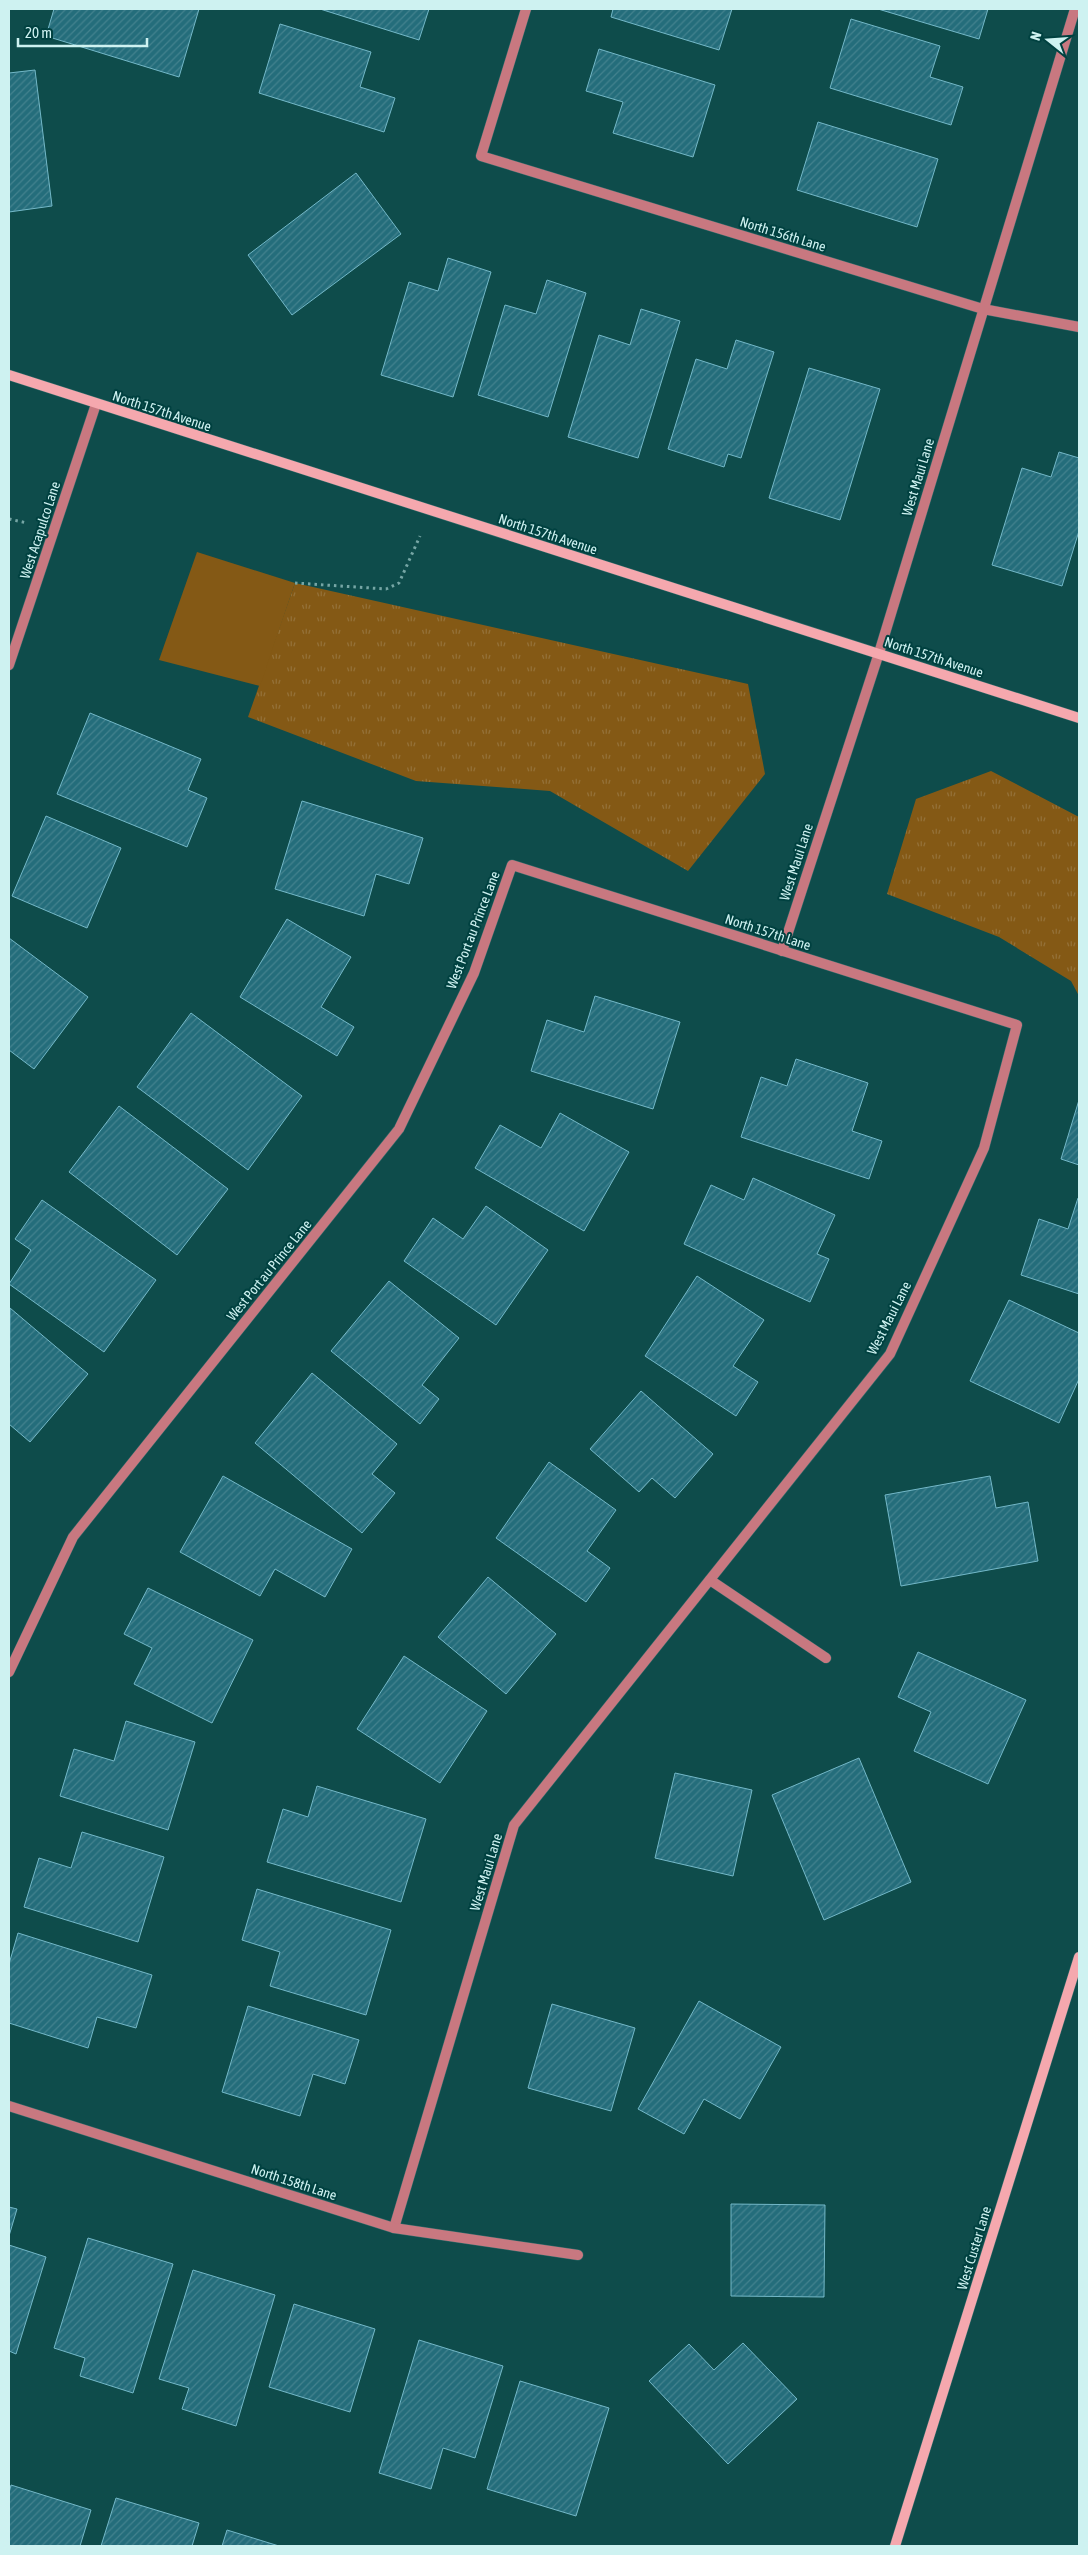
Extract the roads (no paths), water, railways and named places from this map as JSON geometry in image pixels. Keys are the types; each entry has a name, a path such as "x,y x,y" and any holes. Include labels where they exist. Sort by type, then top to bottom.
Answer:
{"street":[{"name":"North 156th Lane","path":"526,9 481,156 983,309 1079,327"},
{"name":"West Maui Lane","path":"782,950 878,653 1075,9"},
{"name":"North 157th Avenue","path":"9,376 1079,718"},
{"name":"West Acapulco Lane","path":"9,665 96,404"},
{"name":"North 157th Lane","path":"512,865 1017,1026"},
{"name":"West Port au Prince Lane","path":"9,1672 73,1537 399,1129 474,973 512,865"},
{"name":"West Maui Lane","path":"394,2228 514,1825 890,1354 984,1148 1017,1026"},
{"path":"710,1580 826,1658"},
{"name":"West Custer Lane","path":"895,2546 1079,1957"},
{"name":"North 158th Lane","path":"9,2106 394,2228 578,2254"}]}
